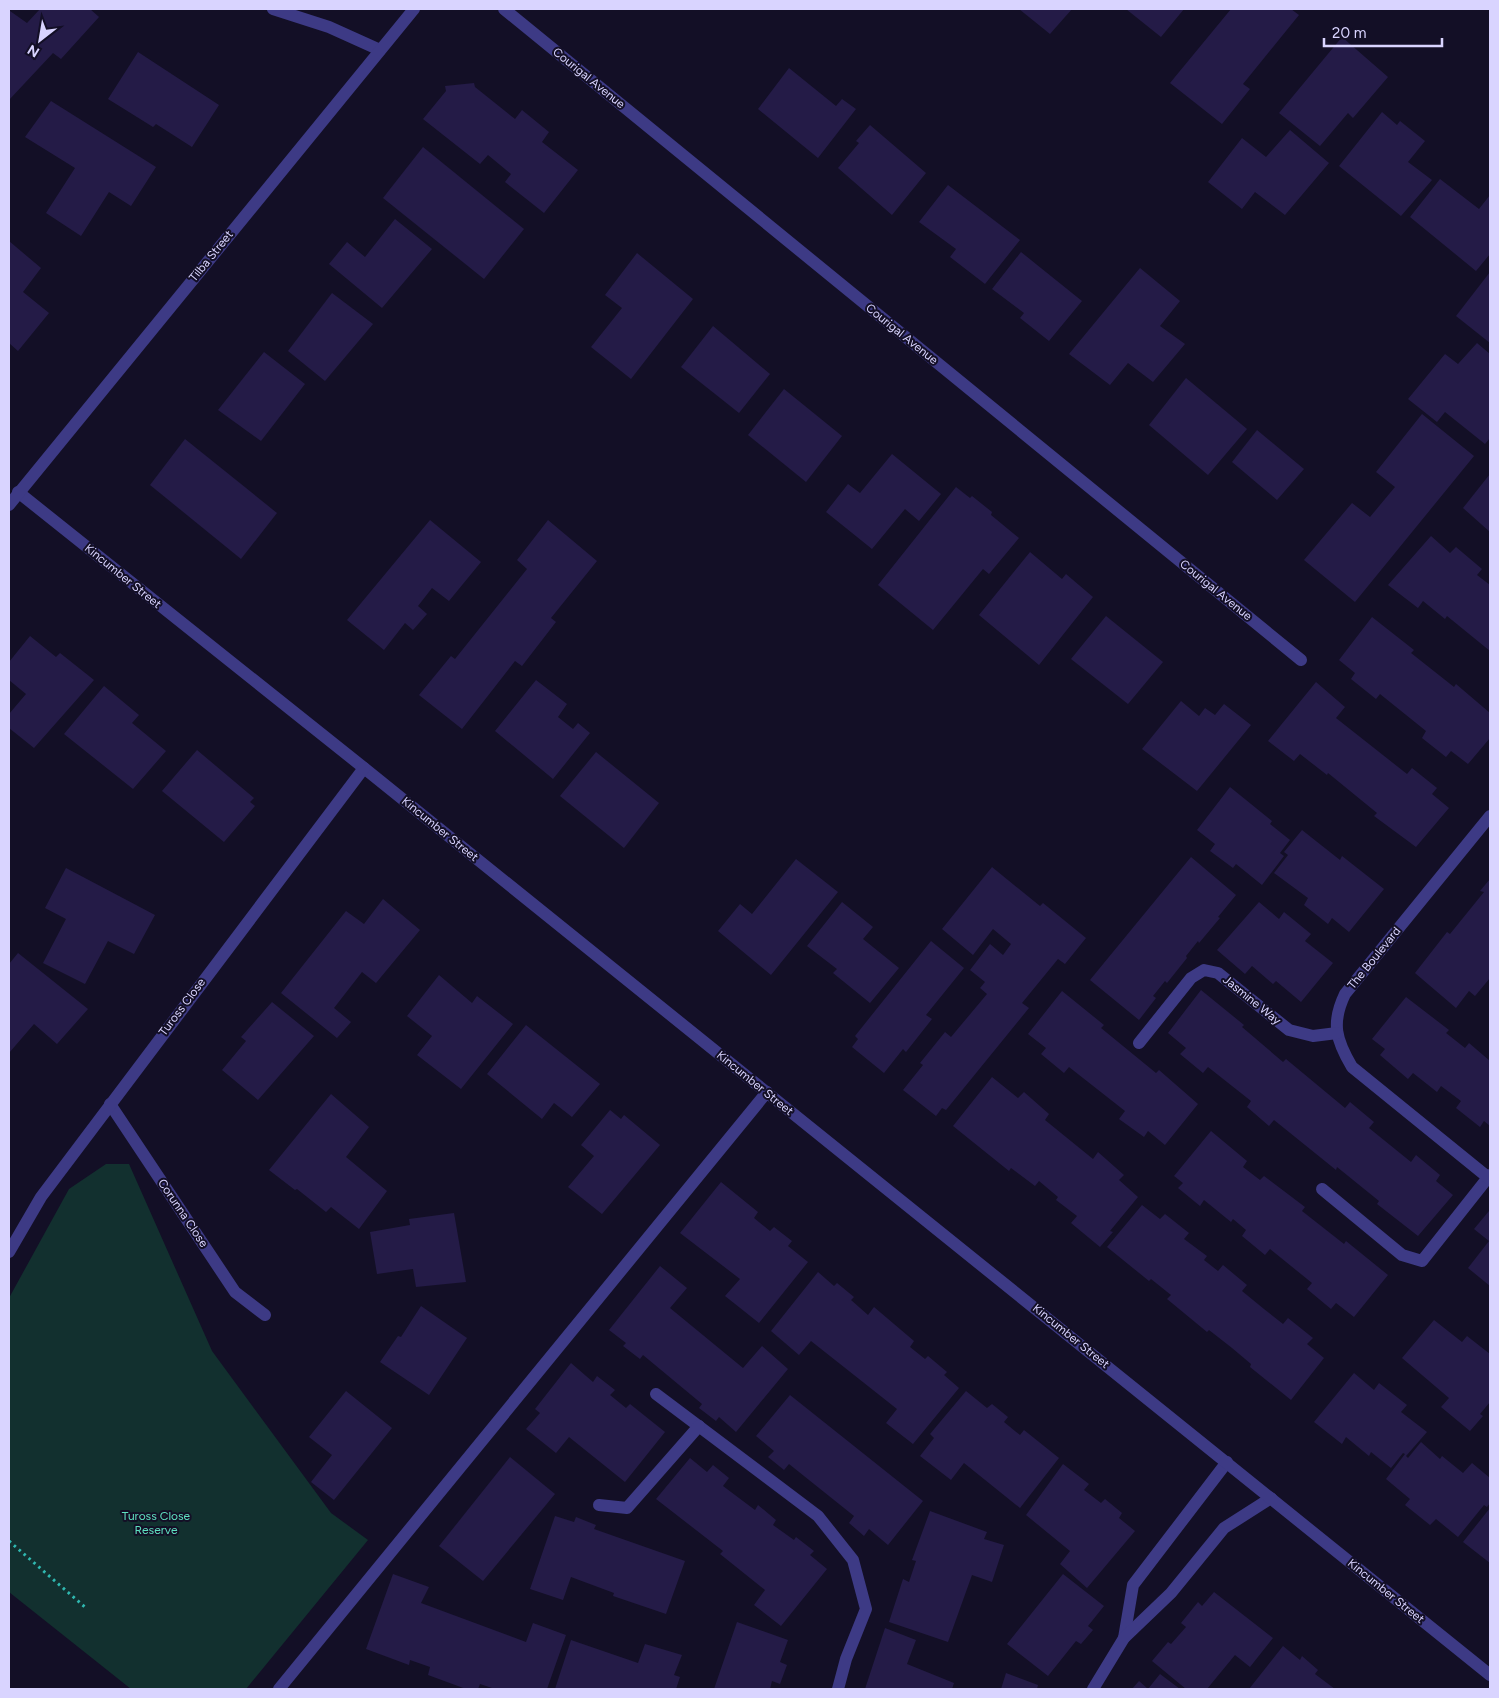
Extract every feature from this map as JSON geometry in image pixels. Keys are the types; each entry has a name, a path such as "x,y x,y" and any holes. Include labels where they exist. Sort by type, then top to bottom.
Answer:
{"street":[{"path":"273,9 329,27 380,50"},
{"name":"Tilba Street","path":"9,505 414,9"},
{"name":"Courigal Avenue","path":"504,9 1300,660"},
{"name":"Kincumber Street","path":"18,492 364,768 1490,1675"},
{"name":"Tuross Close","path":"9,1252 41,1197 364,768"},
{"name":"The Boulevard","path":"1490,816 1345,994 1337,1011 1337,1033 1341,1048 1352,1067 1490,1177"},
{"name":"Jasmine Way","path":"1139,1043 1191,978 1204,970 1218,973 1289,1030 1313,1036 1337,1033"},
{"path":"279,1689 767,1092"},
{"name":"Corunna Close","path":"110,1104 235,1292 265,1315"},
{"path":"1322,1189 1402,1255 1422,1262 1490,1177"},
{"path":"656,1394 818,1516 853,1560 866,1609 846,1659 838,1689"},
{"path":"599,1505 627,1508 699,1426"},
{"path":"1124,1638 1133,1585 1227,1462"},
{"path":"1093,1689 1124,1638 1171,1593 1224,1528 1271,1498"}],"path":[{"path":"9,1541 86,1608"}],"green space":[{"name":"Tuross Close Reserve","path":"106,1164 129,1164 212,1351 331,1513 368,1540 246,1689 131,1689 9,1592 9,1298 69,1189"}],"building":[{"path":"40,9 90,9 99,17 61,59 53,53 9,100 9,12 27,23"},
{"path":"1019,9 1072,9 1050,34"},
{"path":"1126,9 1184,9 1161,37"},
{"path":"1231,9 1291,9 1299,15 1243,84 1250,89 1222,124 1170,83"},
{"path":"1342,37 1388,77 1353,118 1348,113 1320,146 1279,113"},
{"path":"138,52 219,105 192,147 156,124 153,127 108,99"},
{"path":"789,68 836,106 842,99 856,109 818,158 758,109"},
{"path":"474,83 475,87 515,119 522,110 549,132 542,142 578,170 544,213 505,182 511,174 488,155 480,164 423,119 446,91 445,86"},
{"path":"51,101 156,167 131,206 109,192 81,236 46,213 75,168 25,137"},
{"path":"1382,112 1397,125 1400,121 1425,141 1408,162 1432,180 1401,216 1339,166"},
{"path":"870,125 926,173 892,215 838,168 859,143 856,141"},
{"path":"1290,130 1329,163 1285,215 1255,192 1242,209 1208,182 1242,138 1266,157"},
{"path":"423,147 524,229 484,279 383,198"},
{"path":"1440,179 1479,209 1490,195 1490,254 1476,271 1410,217"},
{"path":"948,185 1020,240 985,284 950,257 956,249 919,222"},
{"path":"395,219 432,249 382,308 329,264 347,242 365,257"},
{"path":"9,241 41,268 23,292 49,313 18,351 9,343"},
{"path":"1021,252 1082,301 1049,341 1020,318 1024,313 992,289"},
{"path":"637,253 693,299 631,379 591,347 622,308 605,295"},
{"path":"1140,268 1180,301 1160,326 1185,344 1153,382 1128,363 1110,385 1069,354"},
{"path":"1490,272 1490,343 1456,316"},
{"path":"332,293 373,324 325,381 288,351"},
{"path":"713,326 770,374 739,413 681,367"},
{"path":"1477,343 1490,354 1490,438 1485,444 1445,412 1437,422 1408,399 1445,354 1458,364"},
{"path":"264,352 305,384 261,441 218,410"},
{"path":"1186,378 1247,429 1208,475 1149,425"},
{"path":"784,389 842,436 806,482 748,435"},
{"path":"1422,414 1474,456 1355,602 1304,560 1352,503 1370,517 1395,487 1376,472"},
{"path":"1257,430 1304,469 1277,500 1232,462"},
{"path":"185,439 277,513 241,559 150,485"},
{"path":"892,454 941,494 919,521 905,509 872,549 826,512 848,484 860,493"},
{"path":"1490,474 1490,532 1463,508"},
{"path":"956,487 970,498 972,496 992,512 991,515 1019,538 989,574 983,569 933,630 878,585"},
{"path":"430,520 481,562 449,601 432,588 418,606 427,614 413,630 405,623 384,650 347,620"},
{"path":"548,520 597,561 551,618 556,622 522,666 515,661 462,729 419,695 451,656 455,659 527,569 517,560"},
{"path":"1431,536 1450,553 1456,547 1482,569 1477,575 1490,585 1490,651 1447,616 1445,619 1423,601 1418,608 1388,585"},
{"path":"1030,552 1062,579 1066,574 1093,597 1039,665 979,615"},
{"path":"1106,616 1163,662 1128,704 1071,659"},
{"path":"1372,617 1414,650 1411,653 1454,687 1456,684 1490,713 1490,738 1468,764 1451,751 1446,757 1422,738 1426,731 1380,694 1376,699 1351,679 1355,673 1339,660"},
{"path":"30,636 56,657 60,653 94,680 34,748 9,728 9,714 26,694 9,680 9,662"},
{"path":"536,680 567,704 558,717 573,729 578,723 590,733 553,779 495,731"},
{"path":"1316,682 1345,707 1336,718 1407,774 1412,768 1437,788 1432,794 1449,808 1416,847 1374,816 1377,813 1328,773 1327,775 1300,754 1294,761 1268,741"},
{"path":"104,686 139,715 132,723 166,751 133,789 64,734"},
{"path":"1181,701 1199,716 1205,708 1215,715 1224,704 1251,725 1197,791 1142,749"},
{"path":"197,750 254,798 250,802 255,806 224,842 162,791"},
{"path":"596,752 659,803 624,848 560,796"},
{"path":"1230,787 1272,821 1270,824 1290,840 1280,853 1284,856 1262,885 1236,864 1233,868 1210,851 1215,844 1197,830"},
{"path":"1302,830 1340,860 1342,856 1384,889 1349,932 1332,918 1328,924 1304,905 1308,898 1274,873 1288,855 1284,852"},
{"path":"1191,857 1236,895 1218,917 1220,918 1186,956 1187,958 1167,983 1165,981 1153,996 1156,998 1139,1020 1090,980"},
{"path":"796,859 838,892 771,975 718,931 740,904 752,914"},
{"path":"992,867 1040,906 1043,903 1086,938 1065,964 1058,959 1022,1003 1029,1008 946,1110 942,1108 936,1116 903,1090 923,1065 920,1063 945,1032 951,1037 987,994 980,988 985,982 970,970 990,944 1003,955 1011,944 993,929 973,955 942,929"},
{"path":"66,868 155,915 134,954 108,941 85,984 43,963 66,919 45,908"},
{"path":"1490,879 1490,978 1475,996 1469,991 1456,1008 1415,973 1447,932 1450,934 1484,892 1480,891"},
{"path":"383,899 420,930 376,983 362,972 334,1008 351,1022 337,1038 281,993 346,911 364,924"},
{"path":"842,902 873,927 863,939 899,968 870,1003 833,973 837,969 807,946"},
{"path":"1259,902 1279,919 1284,912 1311,934 1305,941 1333,963 1301,1002 1276,981 1273,984 1252,966 1245,974 1217,950"},
{"path":"931,941 964,968 926,1015 932,1019 906,1052 903,1049 884,1073 852,1047 858,1039 855,1036"},
{"path":"18,953 88,1009 57,1044 34,1024 9,1053 9,964"},
{"path":"439,975 472,1003 477,996 513,1024 461,1089 417,1055 432,1036 407,1016"},
{"path":"1201,990 1244,1025 1242,1027 1283,1062 1286,1059 1345,1108 1350,1102 1374,1122 1369,1128 1411,1162 1416,1155 1440,1175 1436,1181 1453,1195 1418,1236 1377,1204 1379,1201 1337,1167 1336,1170 1274,1120 1269,1126 1247,1107 1251,1101 1208,1067 1203,1073 1180,1054 1186,1048 1168,1033"},
{"path":"1062,991 1104,1025 1101,1028 1156,1073 1159,1070 1198,1104 1165,1145 1148,1131 1144,1137 1119,1119 1125,1111 1069,1067 1064,1073 1041,1054 1046,1048 1028,1034"},
{"path":"1406,997 1449,1030 1446,1033 1465,1048 1469,1043 1490,1061 1490,1126 1484,1121 1480,1127 1456,1108 1461,1101 1441,1086 1437,1092 1413,1073 1408,1079 1380,1055 1385,1049 1372,1039"},
{"path":"272,1002 314,1036 258,1100 222,1070 246,1041 241,1037"},
{"path":"526,1025 600,1084 572,1117 554,1103 542,1119 487,1074"},
{"path":"992,1077 1018,1098 1024,1092 1049,1114 1045,1120 1093,1159 1098,1152 1124,1175 1119,1180 1138,1197 1110,1231 1113,1232 1100,1247 1071,1223 1077,1216 1056,1200 1058,1197 1039,1181 1035,1186 1011,1168 1009,1171 953,1126"},
{"path":"331,1094 369,1127 346,1157 387,1191 359,1229 331,1207 326,1212 269,1170"},
{"path":"610,1110 621,1119 624,1115 660,1145 602,1214 568,1187 594,1156 581,1145"},
{"path":"1211,1131 1247,1161 1243,1167 1260,1180 1264,1176 1305,1207 1302,1211 1344,1244 1346,1241 1388,1275 1354,1317 1336,1303 1331,1309 1307,1289 1312,1283 1270,1249 1265,1255 1242,1236 1246,1230 1233,1219 1231,1222 1204,1200 1200,1206 1178,1188 1183,1183 1174,1176"},
{"path":"721,1182 758,1212 754,1218 770,1231 774,1227 792,1241 788,1246 808,1262 759,1323 725,1296 740,1279 680,1233"},
{"path":"1142,1205 1160,1219 1165,1214 1189,1233 1184,1239 1207,1256 1204,1260 1218,1271 1223,1265 1247,1285 1242,1291 1283,1324 1288,1318 1313,1338 1307,1344 1324,1358 1291,1400 1250,1367 1251,1364 1232,1348 1209,1330 1207,1332 1167,1299 1171,1295 1151,1279 1149,1281 1107,1247"},
{"path":"1489,1211 1490,1286 1468,1268 1489,1241 1474,1229"},
{"path":"454,1213 466,1282 416,1287 413,1269 377,1274 370,1232 410,1225 409,1219"},
{"path":"660,1266 687,1288 670,1308 743,1368 762,1346 788,1369 736,1432 719,1417 716,1421 699,1408 702,1404 643,1355 640,1359 623,1346 626,1343 609,1330"},
{"path":"818,1272 834,1286 837,1283 854,1297 851,1300 868,1315 874,1307 914,1341 910,1347 925,1359 928,1356 947,1372 944,1375 959,1388 913,1444 886,1423 897,1409 811,1341 799,1355 771,1331"},
{"path":"421,1306 467,1338 429,1395 380,1362 398,1336 401,1337"},
{"path":"1434,1320 1462,1342 1467,1336 1490,1354 1490,1402 1480,1414 1483,1416 1470,1431 1441,1407 1449,1398 1402,1358"},
{"path":"571,1363 593,1382 597,1376 615,1390 610,1395 626,1408 630,1404 665,1432 625,1482 569,1437 556,1453 526,1429 540,1413 535,1409"},
{"path":"1354,1373 1374,1390 1379,1383 1407,1405 1401,1412 1427,1432 1406,1456 1408,1458 1421,1442 1440,1459 1442,1456 1463,1473 1472,1463 1490,1478 1490,1503 1487,1507 1484,1505 1458,1537 1436,1519 1430,1525 1405,1505 1410,1499 1386,1479 1405,1454 1403,1453 1391,1468 1371,1452 1369,1456 1346,1437 1342,1444 1314,1422"},
{"path":"346,1391 392,1428 334,1500 311,1482 332,1455 309,1437"},
{"path":"966,1391 987,1408 992,1404 1008,1417 1004,1422 1020,1435 1024,1430 1059,1458 1020,1508 964,1463 951,1480 920,1456 934,1438 930,1434"},
{"path":"790,1395 923,1501 888,1545 869,1529 864,1536 849,1523 854,1516 789,1464 784,1470 768,1457 774,1451 756,1436"},
{"path":"510,1457 555,1494 483,1581 439,1546"},
{"path":"690,1458 707,1472 713,1465 729,1478 723,1486 755,1510 758,1505 776,1520 773,1525 794,1540 796,1537 814,1551 810,1555 827,1569 781,1626 754,1605 765,1590 720,1554 723,1551 656,1499"},
{"path":"1063,1464 1089,1484 1084,1490 1101,1503 1105,1499 1122,1513 1119,1518 1135,1531 1087,1588 1060,1564 1070,1551 1026,1515"},
{"path":"1490,1508 1490,1563 1463,1542"},
{"path":"930,1511 987,1532 984,1539 1004,1545 992,1582 972,1575 948,1642 889,1622 903,1579 909,1582 916,1561 912,1560"},
{"path":"555,1516 574,1522 576,1517 596,1525 594,1529 685,1561 666,1614 613,1596 614,1593 571,1577 563,1600 530,1589"},
{"path":"393,1574 429,1587 421,1603 526,1642 533,1623 566,1635 547,1689 495,1689 480,1684 478,1689 466,1689 428,1675 430,1667 410,1660 409,1665 366,1649"},
{"path":"1063,1574 1104,1606 1088,1626 1093,1630 1081,1644 1076,1641 1048,1676 1007,1644"},
{"path":"1214,1592 1273,1638 1250,1667 1235,1655 1207,1689 1186,1689 1152,1661 1168,1642 1171,1644 1186,1627 1181,1623 1198,1602 1202,1606"},
{"path":"737,1622 788,1640 780,1662 787,1665 780,1684 772,1681 770,1689 714,1689"},
{"path":"885,1628 916,1640 907,1664 954,1683 952,1689 865,1689"},
{"path":"571,1640 638,1663 645,1644 682,1655 674,1675 680,1677 676,1689 555,1689"},
{"path":"1283,1646 1300,1660 1302,1656 1318,1670 1315,1674 1335,1689 1249,1689"},
{"path":"1006,1673 1038,1685 1037,1689 1001,1689"},
{"path":"1160,1674 1180,1689 1148,1689"},
{"path":"1139,1681 1148,1689 1132,1689"}]}
